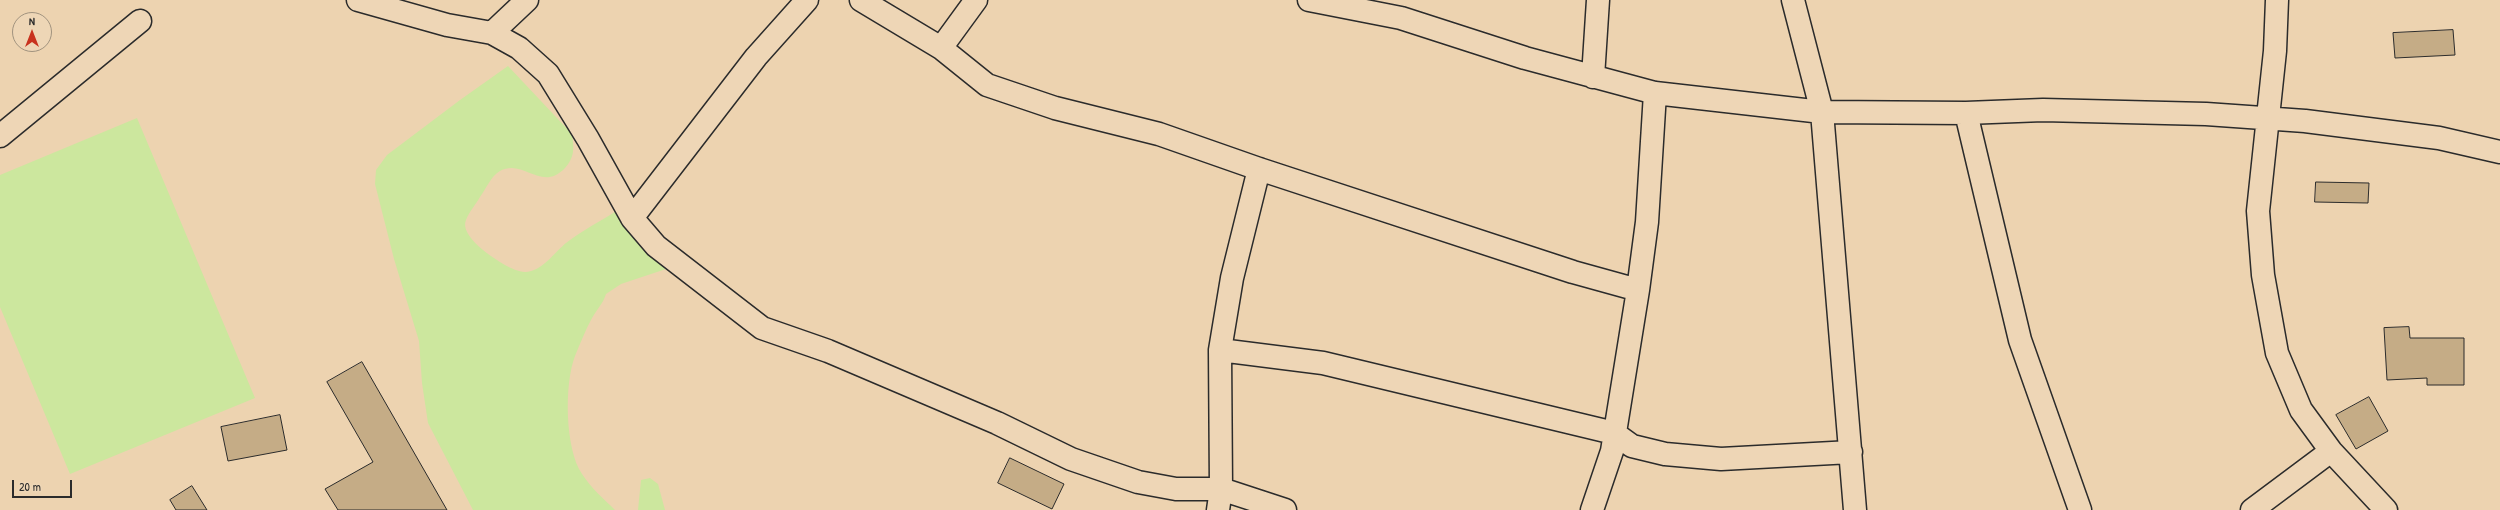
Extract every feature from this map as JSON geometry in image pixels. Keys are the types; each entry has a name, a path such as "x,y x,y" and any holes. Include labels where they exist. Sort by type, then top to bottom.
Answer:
{"street":[{"path":"358,0 447,25 492,33 519,48 548,74 588,139 632,218 656,246 762,328 828,351 997,423 1071,459 1146,483 1219,500 1285,510"},
{"path":"492,33 527,0"},
{"path":"632,218 756,57 807,0"},
{"path":"861,0 941,48 987,85 1055,108 1159,134 1259,169 1573,272 1638,290"},
{"path":"941,48 976,0"},
{"path":"1309,0 1403,9 1525,58 1655,93 1822,112 1966,113 2043,110 2206,114 2269,119 2438,138 2500,152"},
{"path":"1593,76 1598,0"},
{"path":"1793,0 1822,112 1856,510"},
{"path":"2277,0 2269,119 2258,211 2263,275 2277,353 2301,410 2331,451 2386,510"},
{"path":"0,136 140,21"},
{"path":"1592,510 1612,450 1638,290 1647,222 1655,93"},
{"path":"1966,113 2020,340 2080,510"},
{"path":"1219,500 1220,350 1232,278 1259,169"},
{"path":"1220,350 1323,363 1614,433 1632,446 1665,454 1721,459 1851,452"},
{"path":"2252,510 2331,451"}],"green space":[{"path":"508,66 572,134 573,152 571,160 565,168 556,175 540,177 525,171 509,168 497,173 466,220 465,226 467,233 478,246 505,265 518,271 528,272 541,266 572,238 620,209 666,269 621,284 606,294 593,316 571,368 568,416 569,433 576,463 589,484 615,510 473,510 428,423 422,383 419,341 394,259 375,184 376,170 387,155"},
{"path":"137,118 255,398 70,474 0,307 0,175"},
{"path":"650,478 658,484 665,510 638,510 641,480"}],"building":[{"path":"2453,30 2455,55 2395,58 2393,33"},
{"path":"2316,182 2369,183 2368,203 2315,202"},
{"path":"2409,327 2410,338 2464,338 2464,385 2427,385 2427,378 2387,380 2384,328"},
{"path":"362,362 447,510 338,510 325,489 373,462 327,382"},
{"path":"2369,397 2388,431 2356,449 2336,415"},
{"path":"280,415 287,450 228,461 221,427"},
{"path":"1010,458 1064,484 1052,509 998,483"},
{"path":"192,486 207,510 176,510 170,500"}]}
